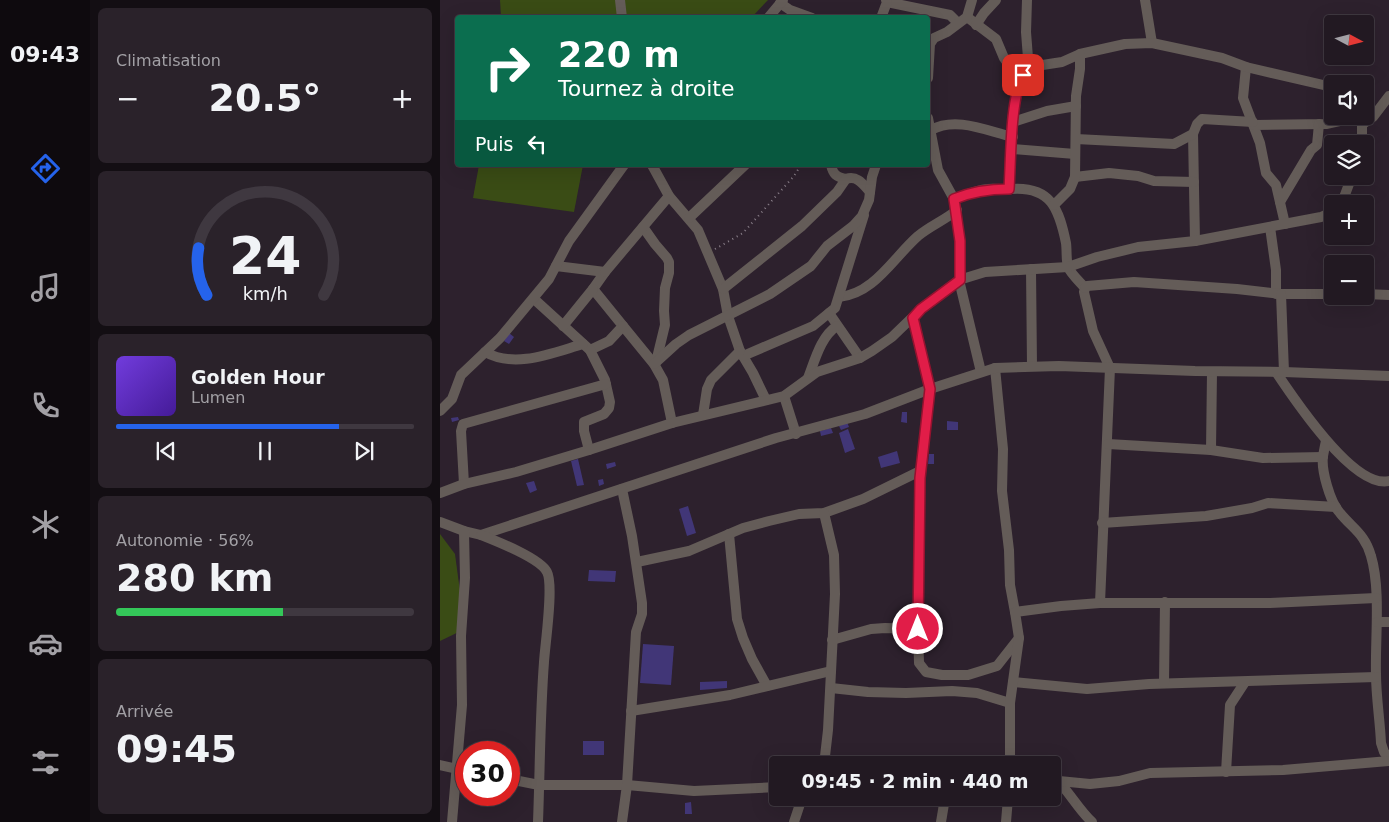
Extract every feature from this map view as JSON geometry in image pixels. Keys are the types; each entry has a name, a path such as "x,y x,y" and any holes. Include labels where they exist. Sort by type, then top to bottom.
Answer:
{"street":[{"path":"620,0 622,15"},
{"path":"930,44 934,38 948,32 963,20 972,0"},
{"path":"976,25 996,0"},
{"path":"1026,0 1029,71"},
{"path":"1145,0 1152,43"},
{"path":"770,15 781,1 790,10 804,15"},
{"path":"883,15 886,1 950,15 976,25 996,39 1004,58 1020,81"},
{"path":"1009,189 1013,122 1020,81 1023,75 1036,66 1062,62 1080,54 1125,44 1152,43 1222,58 1246,67 1324,85"},
{"path":"1054,205 1070,189 1075,177 1076,106 1080,54"},
{"path":"1246,67 1243,98 1248,116 1260,143 1266,172 1276,185 1285,224"},
{"path":"1374,115 1389,97"},
{"path":"1013,122 1076,106"},
{"path":"1076,139 1169,144 1188,138 1193,134 1202,119 1253,124 1324,124"},
{"path":"1280,202 1316,145 1319,124"},
{"path":"931,130 941,126 969,125 1013,137"},
{"path":"930,126 932,158 954,199 957,210 960,241 960,280 981,372"},
{"path":"1193,134 1195,241"},
{"path":"1012,150 1076,154"},
{"path":"440,411 452,398 461,375 500,338 549,279 569,241 623,167"},
{"path":"653,167 669,196 698,230 723,289 728,316 742,353 766,400"},
{"path":"689,218 743,167"},
{"path":"832,167 833,173 839,178 853,177 860,181 870,192"},
{"path":"703,415 707,389 711,380 742,353 813,326 835,308 866,211 876,167"},
{"path":"1075,177 1109,174 1138,176 1154,181 1194,182"},
{"path":"723,289 802,226 837,192 846,179"},
{"path":"954,199 987,189 1023,188 1032,189 1051,201 1054,205 1066,244 1068,267 1085,288 1084,292 1093,331 1110,368 1100,603"},
{"path":"563,326 605,272 669,196"},
{"path":"839,297 850,296 877,278 917,237 957,210"},
{"path":"655,363 689,335 770,294 811,266 827,246 853,226 866,211"},
{"path":"440,493 464,484 516,472 589,450 672,423 784,396 808,378 825,369 860,358 892,337 921,309 960,280 985,272 1068,267 1097,257 1138,247 1195,241 1324,216"},
{"path":"643,227 668,258 670,268 665,288 665,325 655,363"},
{"path":"1270,227 1279,294 1280,372 1297,404 1326,441 1357,470 1379,481 1389,481"},
{"path":"556,266 605,272"},
{"path":"1030,269 1032,366"},
{"path":"1085,288 1087,286 1134,282 1237,289 1279,294 1324,294"},
{"path":"593,289 655,363 665,386 672,423"},
{"path":"1374,294 1389,295"},
{"path":"534,298 587,347 596,359 606,384 610,402 608,410 604,414 584,422 584,431 589,450"},
{"path":"829,314 860,358"},
{"path":"913,318 930,389 920,471 918,537 920,663 926,672 942,675 968,675 997,666 1019,638"},
{"path":"485,352 494,357 517,360 587,347 609,341 623,326"},
{"path":"808,378 826,338 832,329 838,326"},
{"path":"481,535 776,438 865,414 930,389 996,368 1032,366 1389,376"},
{"path":"996,368 1003,449 1002,490 1009,550 1010,585 1019,638 1010,703 1010,756"},
{"path":"1211,450 1212,372"},
{"path":"464,484 463,424 606,384"},
{"path":"784,396 796,434"},
{"path":"1061,779 1090,784 1119,781 1150,774 1283,770 1389,760 1381,743 1376,678 1377,622 1375,574 1366,542 1354,526 1340,514 1330,495 1323,457 1326,441"},
{"path":"1108,444 1211,450 1263,458 1323,457"},
{"path":"637,562 689,551 743,528 799,514 824,513 862,499 920,471"},
{"path":"622,489 637,562 642,603 642,614 636,632 627,785 622,822"},
{"path":"1102,523 1206,516 1252,508 1268,503 1336,507"},
{"path":"824,513 834,555 835,594 825,756"},
{"path":"440,522 481,535 513,548 542,565 549,576 549,611 544,663 538,822"},
{"path":"461,741 461,636 465,578 464,531"},
{"path":"729,534 737,619 742,638 767,686"},
{"path":"1015,612 1100,603 1270,602 1376,598"},
{"path":"1164,683 1165,602"},
{"path":"1377,622 1389,622"},
{"path":"832,640 871,629 918,629"},
{"path":"631,711 730,695 831,671"},
{"path":"1013,682 1087,689 1164,683 1376,678"},
{"path":"1226,772 1230,705 1245,682"},
{"path":"830,688 878,692 952,691 977,694 1010,703"},
{"path":"440,765 455,769"},
{"path":"520,781 539,785 627,785 694,791 769,787"},
{"path":"1061,784 1092,822"},
{"path":"452,822 455,805"},
{"path":"794,822 799,806"},
{"path":"941,822 944,806"},
{"path":"1006,822 1007,806"}],"path":[{"path":"708,252 743,233 801,167"}],"green space":[{"path":"500,0 768,0 754,15 501,15"},
{"path":"479,167 583,167 574,212 473,198"},
{"path":"440,534 455,554 465,629 440,641"}],"building":[{"path":"509,333 514,337 509,344 504,341"},
{"path":"902,412 907,412 907,423 901,422"},
{"path":"458,417 459,420 452,422 451,418"},
{"path":"947,421 958,422 958,430 947,430"},
{"path":"847,422 849,427 841,430 839,426"},
{"path":"831,428 833,433 821,436 820,431"},
{"path":"848,429 855,449 845,453 839,433"},
{"path":"897,451 900,463 881,468 878,457"},
{"path":"929,454 934,454 934,464 928,464"},
{"path":"578,459 584,485 577,486 571,461"},
{"path":"615,462 616,466 607,469 606,464"},
{"path":"603,479 604,484 599,486 598,480"},
{"path":"534,481 537,490 530,493 526,483"},
{"path":"688,506 696,533 687,536 679,509"},
{"path":"589,570 616,571 615,582 588,581"},
{"path":"643,644 674,646 671,685 640,683"},
{"path":"727,681 727,688 700,690 700,682"},
{"path":"583,741 604,741 604,755 583,755"},
{"path":"691,802 692,814 685,814 685,803"}],"route":[{"path":"918,629 920,478 930,389 913,318 921,309 960,280 960,241 954,199 987,189 1009,189 1013,113 1023,75"}]}
